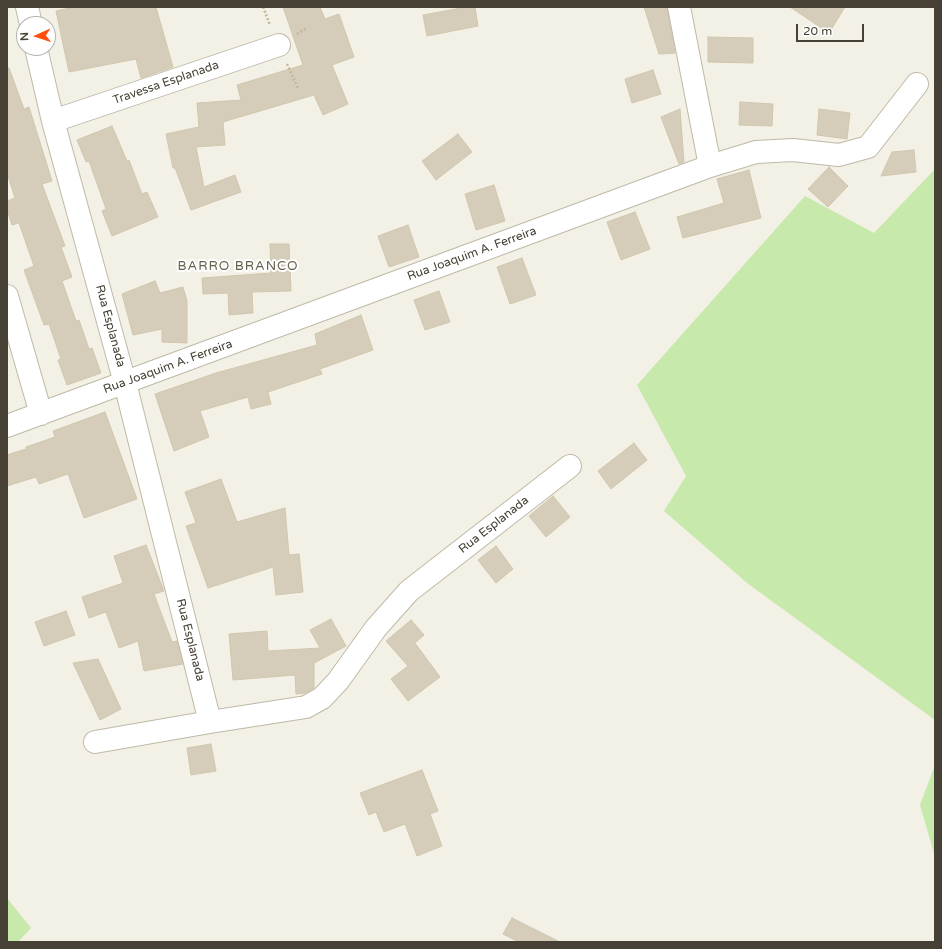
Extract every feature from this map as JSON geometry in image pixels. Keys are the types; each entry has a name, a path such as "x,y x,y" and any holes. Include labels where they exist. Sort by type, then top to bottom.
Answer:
{"street":[{"path":"679,7 710,166"},
{"name":"Travessa Esplanada","path":"53,121 279,45"},
{"name":"Rua Esplanada","path":"38,56 53,121 125,382 210,722"},
{"name":"Rua Joaquim A. Ferreira","path":"7,426 710,166 756,152 793,150 839,155 868,147 917,84"},
{"path":"7,296 41,414"},
{"name":"Rua Esplanada","path":"95,742 306,707 322,698 338,681 376,628 409,591 570,466"}],"green space":[{"path":"935,169 935,720 747,583 664,511 686,476 637,385 805,196 874,233"},
{"path":"935,765 935,857 920,805"},
{"path":"7,898 31,928 18,942 7,942"}],"building":[{"path":"74,7 156,7 173,67 141,78 136,59 69,72 56,11"},
{"path":"283,7 320,7 325,19 339,14 354,57 332,65 348,104 323,115 314,95 223,122 225,145 196,147 204,187 235,175 241,192 191,210 175,168 173,168 166,134 199,127 197,103 241,100 237,85 303,65"},
{"path":"467,7 475,7 478,26 427,36 423,15"},
{"path":"644,7 667,7 675,53 659,54"},
{"path":"790,7 845,7 829,33"},
{"path":"708,37 753,38 753,63 708,62"},
{"path":"7,68 9,68 24,109 29,107 52,181 42,184 65,246 61,247 72,277 62,281 76,321 79,320 89,349 92,348 101,373 67,385 58,360 61,359 49,324 44,325 24,270 34,266 19,223 12,225 7,209 7,201 15,198 7,173"},
{"path":"653,70 661,94 632,103 625,79"},
{"path":"740,102 773,104 772,126 739,125"},
{"path":"680,109 684,162 679,164 661,117"},
{"path":"819,109 850,113 847,139 817,135"},
{"path":"112,126 127,161 129,160 142,194 147,192 158,217 112,236 102,211 106,209 89,161 86,162 77,140"},
{"path":"458,134 472,152 436,180 422,161"},
{"path":"914,150 916,172 881,176 892,152"},
{"path":"829,167 848,186 828,207 808,189"},
{"path":"749,170 761,218 683,238 677,217 724,203 717,179"},
{"path":"494,185 505,221 476,230 465,194"},
{"path":"635,212 650,249 621,260 607,222"},
{"path":"408,225 419,257 389,267 378,236"},
{"path":"270,244 289,244 291,291 252,292 253,313 229,315 228,293 203,294 202,278 271,273"},
{"path":"522,258 536,295 510,304 497,267"},
{"path":"155,281 160,293 183,287 187,301 187,343 162,342 162,329 133,335 122,294"},
{"path":"439,291 450,322 425,330 414,300"},
{"path":"361,315 373,350 320,369 322,374 268,392 271,404 251,409 248,397 200,411 209,437 174,451 155,394 216,373 317,345 315,334"},
{"path":"105,412 137,499 84,518 68,474 39,484 36,477 7,486 7,455 55,437 53,431"},
{"path":"634,443 647,460 611,489 598,471"},
{"path":"221,479 237,522 285,508 289,555 299,554 303,592 276,595 273,567 208,588 186,526 196,523 185,492"},
{"path":"553,496 570,517 546,537 529,516"},
{"path":"146,545 164,591 154,594 172,642 177,641 183,664 144,671 138,641 119,648 106,612 89,618 82,597 123,583 114,556"},
{"path":"496,546 513,569 496,583 478,560"},
{"path":"66,611 75,635 44,646 35,622"},
{"path":"331,619 346,646 314,663 314,688 305,693 296,694 295,675 233,680 229,634 267,631 268,651 320,648 310,630"},
{"path":"411,620 424,635 415,643 440,677 408,701 391,679 408,666 386,641"},
{"path":"98,659 121,709 100,720 73,663"},
{"path":"211,744 216,771 191,775 187,748"},
{"path":"422,770 438,811 430,814 442,846 417,856 405,824 384,832 376,812 369,815 360,793"},
{"path":"512,918 560,942 519,942 503,934"}],"district":[{"name":"BARRO BRANCO","path":"238,267"}]}
